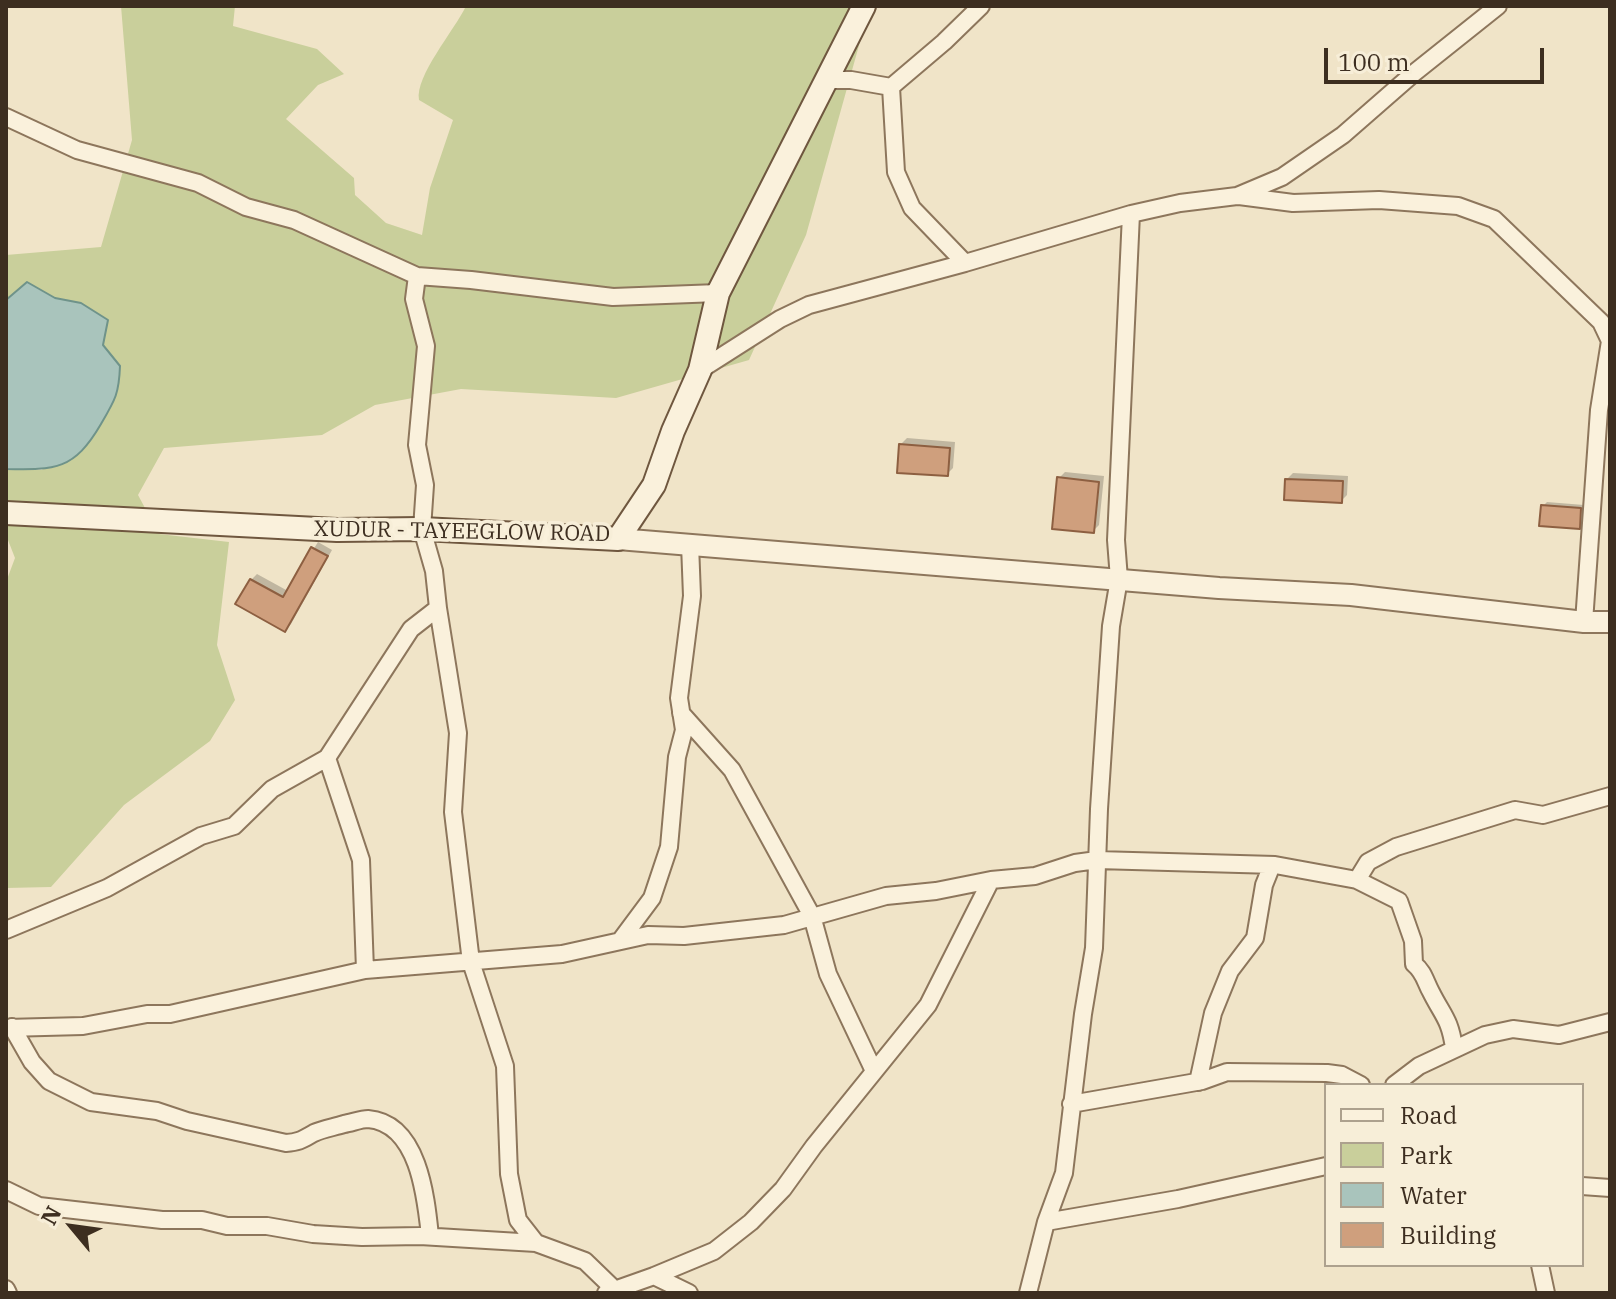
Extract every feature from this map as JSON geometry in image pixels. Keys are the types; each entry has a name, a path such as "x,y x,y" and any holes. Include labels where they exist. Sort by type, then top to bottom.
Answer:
{"main road":[{"name":"XUDUR - TAYEEGLOW ROAD","path":"6,513 337,530 422,529 618,539 654,485 673,431 700,370 718,293 864,6"}],"street":[{"path":"891,87 981,6"},
{"path":"1237,196 1282,177 1343,135 1498,6"},
{"path":"828,80 851,80 891,87"},
{"path":"891,87 896,172 901,184 912,208 965,263"},
{"path":"6,117 77,150 198,183 246,207 294,220 417,276 613,297 718,293"},
{"path":"700,370 780,319 809,305 1180,203 1237,196 1293,203 1379,200 1458,206 1494,219 1601,322 1610,341 1599,410 1584,622"},
{"path":"1028,1293 1046,1222 1064,1173 1094,948 1111,626 1119,579 1116,540 1131,214"},
{"path":"417,276 414,299 426,346 417,445 425,485 422,529 434,571 458,733 453,812 471,962 505,1066 509,1174 518,1220 536,1243"},
{"path":"618,539 1219,588 1351,595 1584,622 1610,622"},
{"path":"620,941 652,898 669,847 677,757 684,730 679,698 692,596 690,544"},
{"path":"6,930 107,888 201,836 234,826 272,789 327,758 411,629 438,608"},
{"path":"681,713 732,770 812,916 828,974 874,1071"},
{"path":"327,758 361,860 365,970"},
{"path":"1357,880 1368,862 1396,847 1515,810 1543,815 1610,796"},
{"path":"9,1028 83,1026 147,1014 170,1014 365,970 562,954 648,935 684,936 784,925 886,896 1035,876 1075,863 1097,860 1272,865 1357,880 1399,901 1413,941 1414,964 1422,971 1431,994 1447,1017 1454,1048"},
{"path":"1198,1082 1213,1013 1230,971 1255,938 1264,885 1272,865"},
{"path":"6,1190 39,1206 162,1220 267,1226 313,1234 430,1236 536,1243 585,1261 610,1291 714,1251 751,1222 783,1189 928,1005 991,880"},
{"path":"1397,1083 1419,1066 1485,1035 1513,1029 1559,1035 1610,1022"},
{"path":"9,1028 49,1081 91,1102 157,1111 187,1121 286,1143 302,1142 314,1133 367,1119 384,1125 403,1139 416,1159 426,1196 430,1236"},
{"path":"1071,1104 1198,1082 1227,1072 1327,1073 1342,1075 1357,1083"},
{"path":"1046,1222 1178,1199 1324,1166"},
{"path":"1584,1186 1610,1188"},
{"path":"1540,1267 1546,1293"},
{"path":"654,1276 689,1293"}],"green space":[{"path":"121,6 235,6 233,26 317,49 344,74 318,85 286,119 354,178 355,195 386,223 422,235 430,188 453,120 419,100 419,90 429,66 466,6 870,6 806,235 749,360 616,398 461,389 375,405 322,435 164,448 138,495 159,534 229,542 217,645 235,700 210,741 124,805 51,887 6,888 6,582 15,558 6,535 6,469 42,470 120,366 103,345 81,303 55,298 27,282 6,300 6,255 101,247 132,140"}],"water":[{"path":"27,282 55,298 81,303 108,320 103,345 120,366 119,384 101,424 82,451 72,459 38,469 6,469 6,300"}],"building":[{"path":"899,444 950,448 948,476 897,473"},
{"path":"1057,477 1099,482 1094,533 1052,529"},
{"path":"1285,479 1343,481 1342,503 1284,500"},
{"path":"1541,505 1581,508 1580,529 1539,526"},
{"path":"311,547 328,556 285,632 235,604 250,579 283,597"}]}
